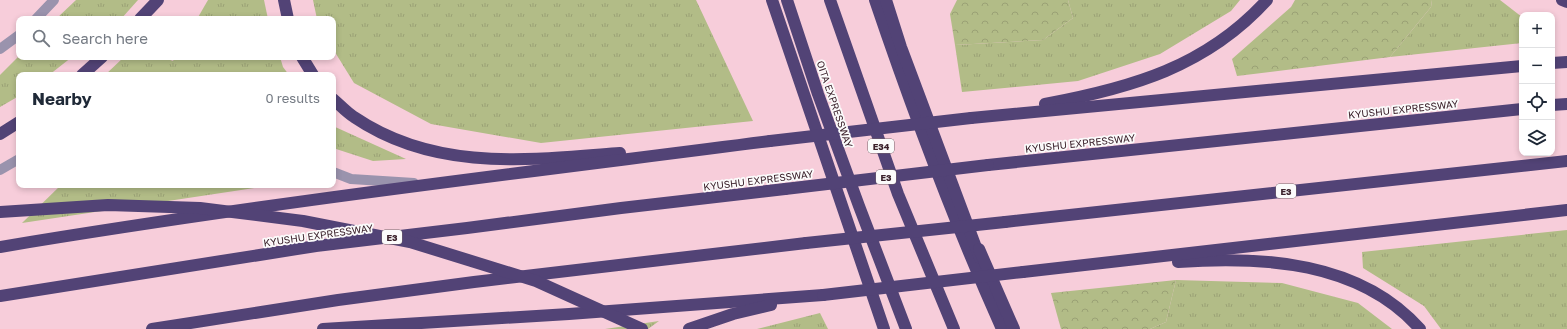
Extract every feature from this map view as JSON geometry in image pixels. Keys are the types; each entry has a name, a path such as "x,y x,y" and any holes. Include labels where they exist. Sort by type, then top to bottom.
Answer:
{"highway":[{"path":"143,16 158,0"},
{"path":"284,0 287,16"},
{"path":"773,0 818,94"},
{"path":"773,0 884,329"},
{"name":"OITA EXPRESSWAY","path":"788,0 818,94 906,329"},
{"name":"E34","path":"830,0 860,89 904,209 954,329"},
{"path":"875,0 892,50 954,216 1002,329"},
{"path":"886,0 901,47 1007,329"},
{"path":"971,118 1086,96 1124,86 1160,74 1193,58 1225,38 1252,16 1267,0"},
{"path":"1562,0 1567,2"},
{"path":"892,50 1014,329"},
{"path":"85,72 99,60"},
{"path":"304,60 311,72"},
{"path":"1555,63 1567,62"},
{"path":"0,247 106,229 432,184 770,141 971,118 1519,66"},
{"path":"336,102 353,116 380,133 415,147 451,156 498,160 546,158 770,141"},
{"path":"1555,105 1567,104"},
{"name":"KYUSHU EXPRESSWAY","path":"0,296 316,246 621,208 988,165 1519,109"},
{"path":"0,134 16,124"},
{"name":"E3","path":"152,329 338,300 474,282 806,243 1567,161"},
{"path":"0,212 108,205 200,208 303,221 410,242 536,281 642,329"},
{"path":"323,329 569,314 823,295 1567,210"},
{"path":"1023,272 1192,261 1270,262 1318,270 1363,285 1387,300 1409,317 1420,329"},
{"path":"690,329 733,314 823,295"}],"street":[{"path":"39,16 54,0"},
{"path":"0,49 16,37"},
{"path":"0,170 16,162"},
{"path":"336,173 350,179 432,184"}],"green space":[{"path":"76,0 138,0 124,16 59,16"},
{"path":"208,0 264,0 267,16 199,16"},
{"path":"313,0 696,0 753,121 541,143 431,124 354,83 336,54 336,16 316,16"},
{"path":"957,0 1068,0 1073,18 1043,40 955,45 950,14"},
{"path":"1068,0 1240,0 1231,11 1160,54 1078,81 962,92 955,45 1043,40 1073,18"},
{"path":"1295,0 1432,0 1431,7 1390,57 1237,76 1232,59 1291,7"},
{"path":"1432,0 1500,0 1519,15 1519,43 1390,57 1431,7"},
{"path":"16,59 68,60 53,72 16,72 16,98 0,107 0,75"},
{"path":"121,60 281,60 287,72 108,72"},
{"path":"336,127 406,159 373,161 336,149"},
{"path":"58,188 255,188 22,223"},
{"path":"1567,230 1567,329 1441,329 1424,306 1363,268 1362,252"},
{"path":"1176,280 1282,283 1358,303 1392,329 1150,329 1166,322"},
{"path":"1176,280 1166,322 1150,329 1061,329 1051,293"},
{"path":"820,313 828,329 757,329"},
{"path":"659,321 648,329 605,329"}]}
